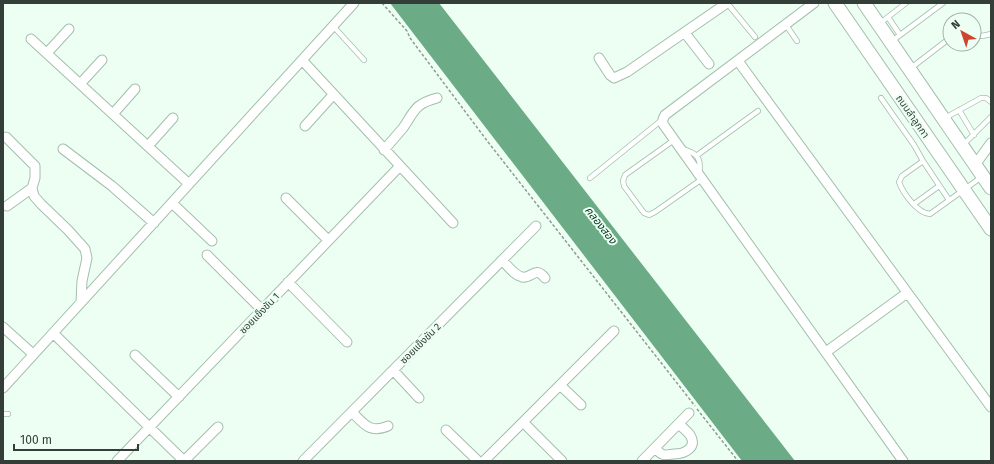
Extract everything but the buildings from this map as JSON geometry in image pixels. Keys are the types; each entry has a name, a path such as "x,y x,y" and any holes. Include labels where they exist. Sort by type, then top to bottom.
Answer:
{"main road":[{"name":"ถนนลำลูกกา","path":"834,3 991,229"},
{"path":"864,3 883,21 896,38 910,69 991,188"}],"street":[{"path":"3,388 354,3"},
{"path":"599,58 610,75 614,78 618,77 685,33 727,3"},
{"path":"814,3 665,115 663,124 903,461"},
{"path":"47,53 69,29"},
{"path":"685,33 709,64"},
{"path":"31,39 189,184"},
{"path":"80,84 102,60"},
{"path":"302,60 453,223"},
{"path":"738,61 991,407"},
{"path":"113,114 135,89"},
{"path":"305,126 333,95"},
{"path":"384,150 403,128 415,109 422,103 437,98"},
{"path":"148,146 173,118"},
{"path":"6,137 35,166 35,178 32,188 34,196 85,249 87,258 82,281 81,302"},
{"path":"974,165 991,143"},
{"path":"63,149 112,186 154,223"},
{"name":"ซอยแข็งขัน 1","path":"117,461 400,166"},
{"path":"7,206 32,188"},
{"path":"286,198 328,240"},
{"path":"172,202 212,241"},
{"name":"ซอยแข็งขัน 2","path":"303,461 536,226"},
{"path":"207,255 262,310"},
{"path":"502,260 515,274 521,277 526,277 535,272 539,272 545,278"},
{"path":"288,282 347,342"},
{"path":"826,352 907,293"},
{"path":"3,327 33,354"},
{"path":"446,430 484,460 614,331"},
{"path":"53,333 184,461 218,427"},
{"path":"135,355 179,397"},
{"path":"393,370 419,398"},
{"path":"560,385 581,405"},
{"path":"352,412 367,427 374,430 381,430 388,426"},
{"path":"642,461 689,413"},
{"path":"523,422 562,461"},
{"path":"655,448 665,455 680,454 690,448 692,439 679,424"}],"lane":[{"path":"727,3 755,38"},
{"path":"883,21 906,3"},
{"path":"896,38 943,3"},
{"path":"786,25 798,41"},
{"path":"333,26 364,60"},
{"path":"910,69 942,44"},
{"path":"881,98 914,145 949,200"},
{"path":"944,119 981,98 986,98 991,102"},
{"path":"959,110 974,135"},
{"path":"696,156 758,111"},
{"path":"962,146 991,117"},
{"path":"590,178 663,119"},
{"path":"674,140 626,175 623,182 624,186 644,213 649,215 656,212 701,177 701,165 696,156 692,152 681,149"},
{"path":"923,161 902,176 899,182 901,188 914,204 926,214 930,214 983,176"},
{"path":"914,204 939,186"}],"path":[{"path":"382,3 407,31 410,38 488,142 738,461"}],"water":[{"name":"คลองสอง","path":"390,3 439,3 795,461 742,461"}]}
